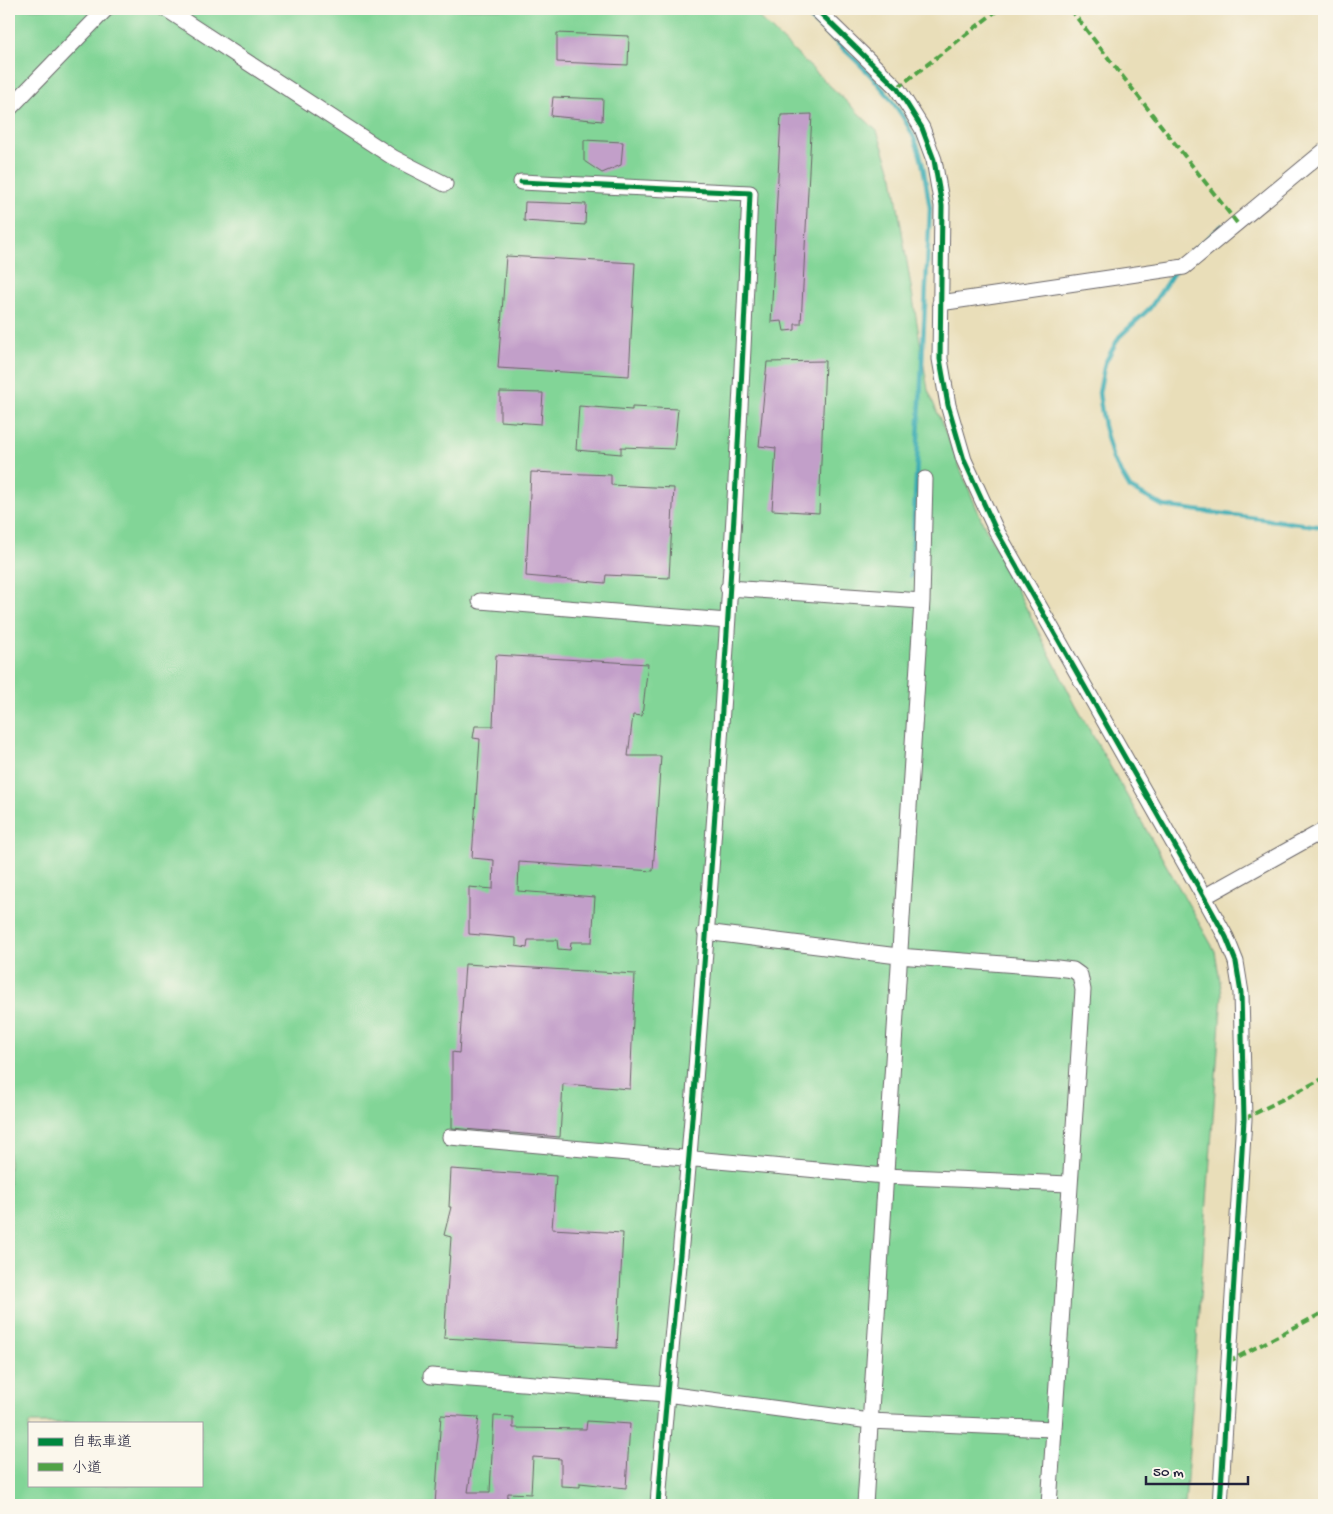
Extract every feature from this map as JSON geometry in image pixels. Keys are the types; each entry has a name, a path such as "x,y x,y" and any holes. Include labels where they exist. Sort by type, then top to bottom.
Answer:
{"street":[{"path":"9,109 106,9"},
{"path":"166,9 394,158 445,184"},
{"path":"816,9 897,88 922,128 934,160 942,206 940,359 948,405 964,460 996,530 1204,897 1226,937 1236,962 1241,993 1244,1120 1220,1505"},
{"path":"940,303 1184,267 1324,151"},
{"path":"521,182 750,193 740,427 727,621 688,1159 666,1394 658,1505"},
{"path":"864,1505 922,601 925,480"},
{"path":"728,588 922,601"},
{"path":"480,601 727,621"},
{"path":"1204,897 1324,830"},
{"path":"705,932 898,956 1056,968 1073,970 1080,975 1083,990 1049,1505"},
{"path":"450,1137 885,1176 1069,1184"},
{"path":"431,1376 666,1394 870,1421 1053,1429"}],"green space":[{"path":"9,9 750,9 877,131 893,177 928,390 982,521 1076,706 1215,951 1222,994 1185,1505 9,1505"}],"building":[{"path":"557,33 629,36 628,65 557,62"},
{"path":"553,97 603,99 602,121 551,116"},
{"path":"812,114 801,324 795,324 795,330 784,331 782,321 771,322 781,115"},
{"path":"584,140 623,142 621,165 602,173 584,161"},
{"path":"525,202 586,204 585,225 524,221"},
{"path":"506,256 635,263 629,376 498,368"},
{"path":"825,361 819,513 772,510 776,448 759,446 767,362"},
{"path":"500,392 543,393 541,424 500,421"},
{"path":"579,406 632,410 632,407 678,409 674,449 621,447 621,454 576,450"},
{"path":"531,472 611,475 611,485 674,488 669,578 606,575 605,583 526,576"},
{"path":"496,655 648,664 642,716 633,715 628,756 661,756 653,871 519,862 518,891 595,897 592,942 571,942 570,950 558,949 557,940 528,940 527,948 516,946 516,938 469,934 469,887 493,889 494,860 472,858 480,739 473,738 475,726 493,726"},
{"path":"465,964 635,974 630,1089 563,1084 560,1137 452,1128 452,1052 459,1053"},
{"path":"451,1169 556,1176 552,1229 623,1233 617,1348 444,1338 451,1237 444,1235 451,1207 449,1207"},
{"path":"441,1415 479,1417 468,1492 490,1492 494,1416 513,1417 513,1428 586,1429 587,1421 630,1424 626,1488 580,1483 580,1487 561,1486 561,1459 533,1457 531,1494 508,1493 507,1505 435,1505"}],"waterway":[{"path":"799,9 864,68 879,85 905,121 921,156 930,208 911,576"},
{"path":"1179,263 1222,226"},
{"path":"1174,272 1150,308 1119,337 1105,363 1099,393 1104,426 1113,459 1130,488 1163,506 1324,527"}],"marked path":[{"path":"897,88 999,9"},
{"path":"1070,9 1237,223"},
{"path":"1244,1119 1324,1078"},
{"path":"1228,1362 1324,1312"}],"cycle path":[{"path":"816,9 897,88 922,128 934,160 942,206 940,359 948,405 964,460 996,530 1204,897 1226,937 1236,962 1241,993 1244,1119 1220,1505"},
{"path":"521,182 750,193 732,555 708,916 658,1505"}]}
